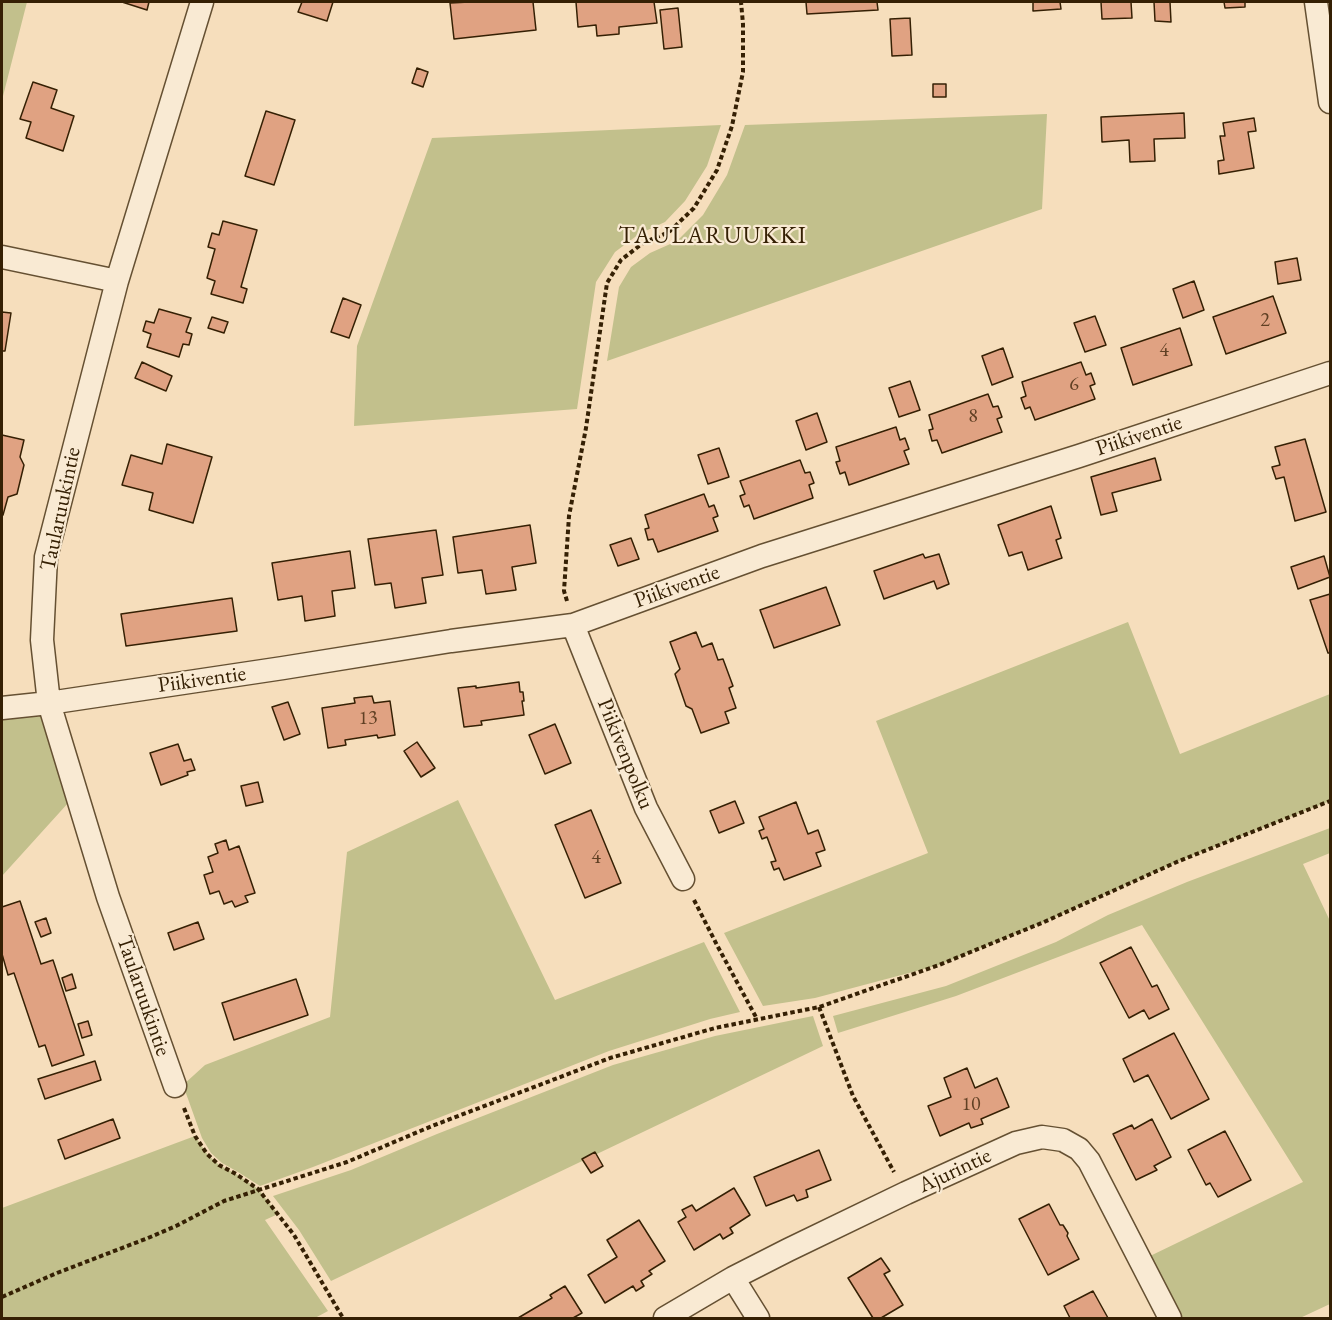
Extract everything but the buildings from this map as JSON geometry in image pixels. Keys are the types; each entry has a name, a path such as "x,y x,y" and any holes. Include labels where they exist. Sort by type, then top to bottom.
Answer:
{"street":[{"name":"Taularuukintie","path":"175,1086 108,897 49,703 42,640 46,557 117,281 202,2"},
{"path":"1316,2 1330,102"},
{"path":"2,257 117,281"},
{"name":"Piikiventie","path":"2,708 49,703 451,641 573,625 762,556 1079,456 1330,373"},
{"name":"Piikivenpolku","path":"573,625 646,808 683,879"},
{"name":"Ajurintie","path":"665,1318 733,1278 906,1193 1016,1143 1042,1137 1063,1140 1079,1149 1089,1161 1170,1318"},
{"path":"733,1278 758,1318"}],"path":[{"path":"573,625 564,591 569,516 586,428 607,283 621,260 643,243 669,232 694,208 717,170 732,126 743,72 741,2"},
{"path":"2,1297 176,1226 224,1201 315,1173 610,1058 715,1028 819,1007 939,965 1044,922 1179,861 1330,801"},
{"path":"683,879 757,1019"},
{"path":"819,1007 853,1096 906,1193"},
{"path":"175,1086 195,1136 207,1154 219,1166 258,1189 294,1235 343,1318"}],"shaded area":[{"path":"2,2 27,2 2,100"},
{"path":"1047,114 1042,209 607,361 619,287 631,267 650,253 677,241 703,215 727,175 745,125"},
{"path":"721,125 707,166 685,201 665,222 639,234 615,252 596,282 577,409 354,426 357,346 432,138"},
{"path":"1128,622 1180,754 1330,694 1330,801 1179,861 1044,922 939,965 815,998 763,1006 724,933 928,853 876,721"},
{"path":"42,716 69,802 2,876 2,720"},
{"path":"458,800 555,1000 704,942 740,1012 710,1019 609,1051 260,1186 222,1163 211,1153 202,1138 183,1085 205,1065 330,1017 347,852"},
{"path":"1330,828 1330,853 1303,864 1330,921 1330,1304 1300,1318 1181,1318 1148,1257 1303,1182 1142,925 956,996 838,1033 833,1016 946,986 1056,942 1108,915 1187,882"},
{"path":"813,1016 823,1046 331,1281 299,1230 273,1196 351,1170 613,1065 715,1036"},
{"path":"195,1136 207,1154 219,1165 258,1189 278,1214 265,1220 328,1311 315,1318 2,1318 2,1208"}],"district":[{"name":"TAULARUUKKI","path":"713,236"}]}
